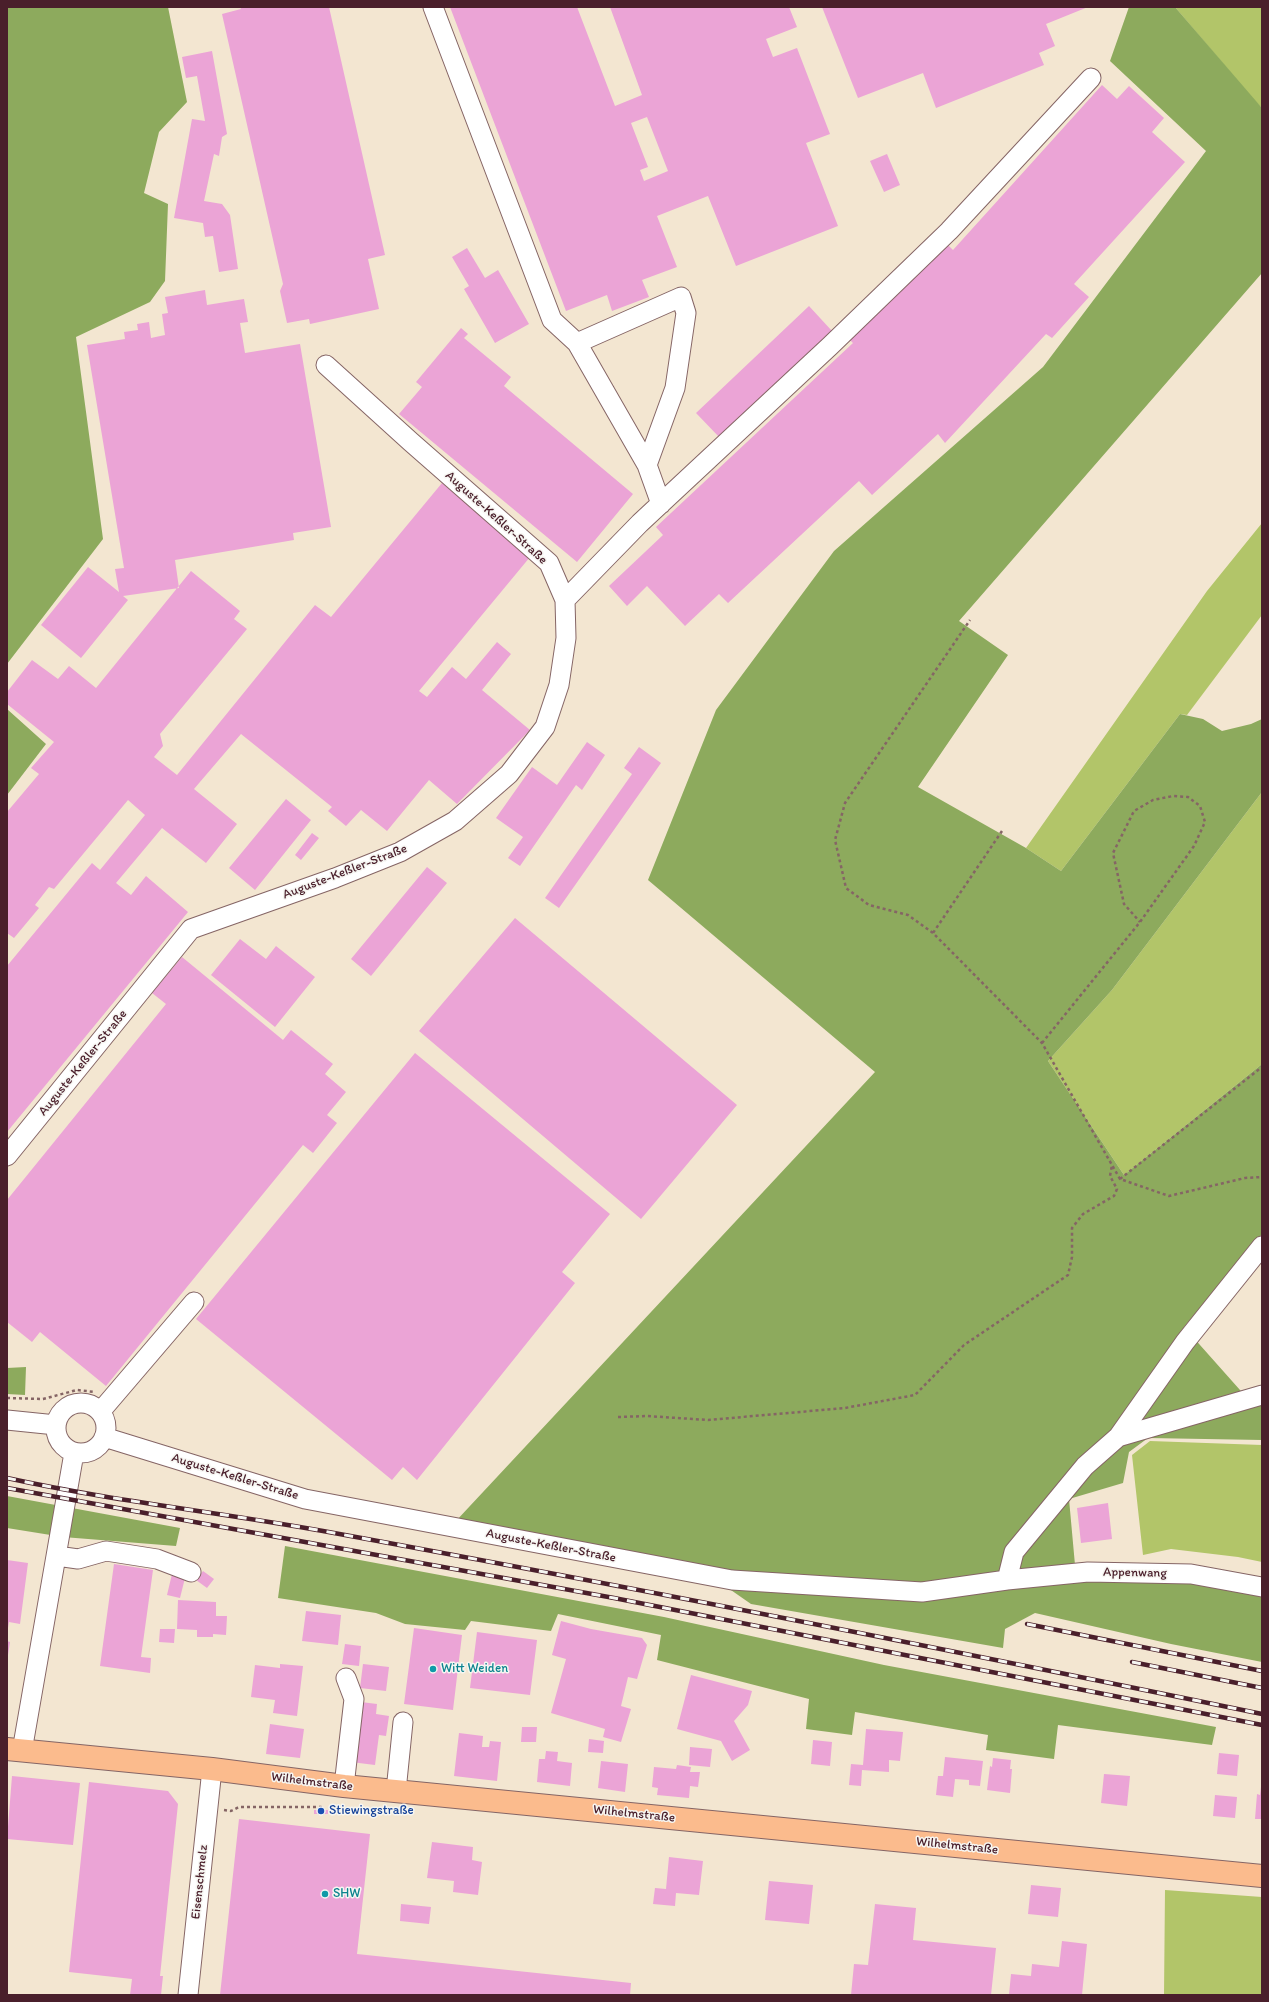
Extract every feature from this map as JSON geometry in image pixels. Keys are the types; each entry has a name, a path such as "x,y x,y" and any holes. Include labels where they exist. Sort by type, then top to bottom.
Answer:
{"main road":[{"name":"Wilhelmstraße","path":"14,1750 212,1769 344,1786 1262,1876"}],"street":[{"path":"433,7 552,320 577,343 647,466 661,504"},
{"path":"565,600 661,504 830,346 949,230 1091,78"},
{"path":"577,343 681,297 686,313 674,388 647,466"},
{"name":"Auguste-Keßler-Straße","path":"7,1156 191,929 335,878 400,852 455,821 508,774 545,727 560,684 566,638 565,600 549,563 326,365"},
{"path":"1007,1580 1014,1552 1085,1466 1118,1437 1185,1342 1262,1246"},
{"path":"104,1408 87,1404 71,1405 59,1415 56,1425 57,1438 61,1444 74,1453 90,1452 97,1448 104,1437 106,1427 104,1408 194,1302"},
{"path":"1118,1437 1262,1395"},
{"path":"7,1420 56,1425"},
{"name":"Auguste-Keßler-Straße","path":"104,1437 305,1499 732,1580 922,1592 1007,1580"},
{"path":"14,1750 57,1556 74,1453"},
{"path":"57,1556 78,1559 106,1551 158,1559 191,1572"},
{"name":"Appenwang","path":"1007,1580 1088,1572 1192,1574 1262,1587"},
{"path":"344,1786 354,1699 346,1678"},
{"path":"396,1791 403,1722"},
{"name":"Eisenschmelz","path":"188,1995 212,1769"}],"path":[{"path":"970,620 845,803 835,840 846,888 870,905 908,915 934,933 1042,1043 1120,1179 1169,1196 1245,1178 1262,1177"},
{"path":"1042,1043 1140,922 1194,846 1205,822 1200,806 1188,796 1173,796 1153,800 1134,811 1113,853 1124,904 1140,922"},
{"path":"934,933 1002,831"},
{"path":"1120,1179 1262,1067"},
{"path":"618,1417 647,1416 708,1420 845,1408 915,1395 964,1345 1068,1275 1072,1256 1072,1228 1083,1214 1114,1196 1117,1189 1110,1176 1112,1165"},
{"path":"7,1398 44,1399 68,1391 90,1390 100,1394 104,1408"},
{"path":"208,1808 231,1811 239,1807 321,1807 321,1811"}],"green space":[{"path":"7,7 168,7 187,102 159,132 144,193 168,204 165,281 150,302 76,337 103,539 7,664"},
{"path":"1129,7 1175,7 1262,108 1262,273 959,621 1008,655 918,787 1026,848 1061,871 1180,714 1203,719 1222,731 1251,724 1262,719 1262,792 1112,990 1048,1061 1124,1175 1262,1064 1262,1234 1184,1327 1248,1399 1262,1395 1262,1440 1148,1438 1129,1452 1123,1483 1069,1499 1075,1565 924,1584 732,1571 455,1522 875,1072 648,880 716,710 834,551 1043,367 1206,151 1110,61"},
{"path":"1175,7 1262,7 1262,108 1253,99"},
{"path":"1262,523 1262,615 1187,715 1180,714 1061,871 1026,848 1207,591"},
{"path":"7,709 46,744 7,795"},
{"path":"1262,792 1262,1064 1124,1175 1048,1061 1112,990"},
{"path":"26,1367 25,1395 7,1394 7,1368"},
{"path":"1150,1441 1262,1445 1262,1562 1238,1557 1171,1549 1143,1555 1132,1455"},
{"path":"7,1496 180,1528 176,1546 63,1537 7,1528"},
{"path":"285,1546 664,1617 884,1665 1216,1727 1212,1745 1058,1725 1054,1759 986,1750 988,1735 855,1712 852,1735 806,1729 809,1699 657,1660 661,1635 558,1614 551,1631 471,1621 465,1630 405,1624 376,1613 278,1598"},
{"path":"1085,1579 1194,1581 1262,1594 1262,1662 1171,1644 1035,1613 1005,1629 1003,1648 751,1604 728,1588 907,1601 1009,1587"},
{"path":"1165,1890 1262,1897 1262,1995 1164,1995"}],"building":[{"path":"240,7 329,7 385,255 368,259 379,309 310,324 309,319 287,323 280,291 283,284 222,14 241,9"},
{"path":"450,7 577,7 615,106 642,95 610,7 789,7 797,27 766,39 773,57 797,48 830,134 806,143 838,226 736,266 708,196 657,216 677,267 642,280 649,297 612,311 607,295 566,311","holes":["647,117 668,171 644,181 640,170 648,167 631,123"]},
{"path":"822,7 1088,7 1046,24 1055,46 1039,53 1044,65 936,108 923,73 858,98"},
{"path":"212,51 227,134 222,137 219,156 214,154 204,201 222,204 230,215 238,269 219,272 213,236 205,237 203,223 174,218 192,119 205,121 197,76 186,78 182,57"},
{"path":"1102,85 1117,99 1129,86 1164,118 1152,132 1185,162 1074,284 1089,297 1052,338 1046,334 945,443 938,434 872,495 859,481 728,603 719,594 685,626 647,586 627,606 609,586 663,535 656,527 853,343 848,338 947,244 953,250"},
{"path":"887,154 900,185 884,192 870,161"},
{"path":"467,248 485,278 498,270 529,324 495,343 464,289 469,286 452,257"},
{"path":"205,290 207,305 244,299 248,322 240,323 245,353 300,344 331,527 293,533 294,540 175,560 179,588 123,596 128,600 81,658 41,625 88,567 119,592 115,569 124,568 87,345 125,339 124,332 138,330 137,324 149,322 151,338 165,335 162,314 168,313 165,297"},
{"path":"809,306 832,331 720,438 696,413"},
{"path":"461,328 468,334 464,338 511,377 504,386 633,494 577,562 399,414 422,387 416,382"},
{"path":"442,483 530,557 419,691 427,697 452,667 466,679 497,642 511,654 482,690 530,730 457,804 429,780 387,831 361,810 346,826 328,811 332,807 241,734 194,789 237,824 206,863 162,828 116,883 131,895 146,876 188,912 7,1132 7,966 92,863 100,870 145,815 128,800 54,889 49,887 35,905 39,908 14,938 7,933 7,812 39,774 31,768 54,742 7,704 7,692 32,660 58,679 69,666 96,688 191,571 240,611 234,619 247,629 160,734 163,746 154,757 177,775 315,605 331,617"},
{"path":"587,742 605,755 582,790 576,785 520,866 508,858 523,837 496,818 532,767 557,785"},
{"path":"639,747 661,763 559,908 545,898 632,774 624,768"},
{"path":"286,799 311,820 255,890 229,868"},
{"path":"312,833 319,838 301,860 295,855"},
{"path":"427,867 447,883 371,976 351,959"},
{"path":"515,918 737,1105 641,1219 419,1031"},
{"path":"240,939 266,959 276,946 315,977 275,1027 211,975"},
{"path":"182,957 283,1040 291,1030 333,1064 325,1074 346,1092 327,1115 337,1123 313,1153 303,1145 106,1386 40,1332 32,1342 7,1322 7,1200 166,1004 152,993"},
{"path":"415,1053 610,1214 562,1272 575,1283 417,1480 403,1467 392,1480 196,1319"},
{"path":"1108,1503 1112,1539 1081,1543 1077,1508"},
{"path":"7,1560 28,1563 20,1624 9,1622 8,1628"},
{"path":"114,1564 153,1570 141,1657 151,1658 150,1673 100,1666"},
{"path":"203,1571 214,1579 207,1588 196,1580"},
{"path":"172,1574 185,1578 180,1598 167,1595"},
{"path":"178,1600 216,1602 216,1616 227,1616 226,1635 213,1634 213,1637 197,1637 197,1630 177,1629"},
{"path":"306,1611 341,1615 338,1645 302,1641"},
{"path":"561,1621 591,1629 642,1638 647,1645 637,1679 628,1677 621,1706 631,1709 621,1742 603,1737 605,1729 551,1713 566,1659 552,1655"},
{"name":"Witt Weiden","path":"414,1628 462,1635 453,1710 404,1704"},
{"path":"160,1629 175,1629 174,1643 159,1642"},
{"path":"477,1632 537,1640 530,1695 470,1688"},
{"path":"7,1641 10,1642 8,1655 7,1655"},
{"path":"345,1644 361,1646 359,1666 342,1664"},
{"path":"280,1664 303,1666 297,1716 273,1713 275,1700 251,1697 255,1665 280,1668"},
{"path":"363,1664 389,1667 386,1691 360,1688"},
{"path":"691,1675 752,1691 748,1705 734,1721 750,1750 732,1761 721,1741 677,1729"},
{"path":"361,1702 377,1704 376,1714 389,1716 386,1736 379,1735 375,1765 351,1762"},
{"path":"270,1724 304,1729 300,1758 266,1754"},
{"path":"522,1727 537,1727 536,1742 521,1742"},
{"path":"866,1729 903,1732 900,1761 889,1760 889,1772 862,1770 861,1786 849,1785 851,1764 863,1765"},
{"path":"459,1733 483,1736 482,1747 489,1747 490,1741 501,1742 497,1781 454,1776"},
{"path":"589,1739 604,1741 603,1753 588,1752"},
{"path":"813,1740 832,1742 830,1766 811,1764"},
{"path":"690,1747 712,1749 710,1767 689,1765"},
{"path":"546,1751 558,1752 557,1761 572,1763 570,1786 537,1782 539,1759 545,1759"},
{"path":"1219,1753 1239,1755 1237,1776 1217,1774"},
{"path":"945,1757 983,1761 980,1786 969,1785 969,1780 955,1779 953,1797 936,1795 938,1776 943,1776"},
{"path":"993,1758 1011,1760 1010,1769 1012,1769 1010,1793 987,1790 990,1766 992,1767"},
{"path":"601,1761 628,1764 625,1792 598,1788"},
{"path":"677,1765 691,1767 690,1772 700,1772 698,1787 690,1786 689,1798 657,1795 658,1788 652,1787 654,1767 676,1769"},
{"path":"1104,1774 1130,1776 1127,1806 1101,1803"},
{"path":"12,1776 80,1783 73,1845 7,1839"},
{"path":"89,1782 168,1791 178,1804 160,1976 163,1976 161,1995 130,1995 132,1979 69,1972"},
{"path":"1261,1787 1262,1819 1255,1819 1257,1794 1260,1795"},
{"path":"1215,1795 1237,1797 1235,1818 1213,1816"},
{"path":"314,1810 328,1810 328,1814 314,1814"},
{"name":"SHW","path":"239,1819 370,1834 357,1954 631,1983 630,1995 220,1995"},
{"path":"432,1842 473,1847 472,1860 482,1862 478,1895 453,1892 454,1881 427,1878"},
{"path":"669,1857 703,1861 699,1895 676,1893 675,1906 653,1904 655,1888 666,1889"},
{"path":"769,1881 813,1885 809,1924 765,1920"},
{"path":"1031,1885 1061,1888 1058,1917 1028,1914"},
{"path":"401,1904 431,1907 429,1924 400,1921"},
{"path":"875,1904 916,1908 913,1940 996,1948 991,1995 851,1995 854,1964 868,1965"},
{"path":"1062,1941 1087,1944 1082,1995 1009,1995 1011,1974 1031,1976 1032,1964 1059,1967"}],"railway":[{"path":"7,1478 125,1500 284,1524 676,1597 1262,1714"},
{"path":"7,1488 614,1598 1262,1725"},
{"path":"1027,1624 1262,1671"},
{"path":"1132,1662 1262,1688"}],"place":[{"name":"Witt Weiden","path":"433,1669"},
{"name":"Stiewingstraße","path":"321,1811"},
{"name":"SHW","path":"325,1894"}]}
